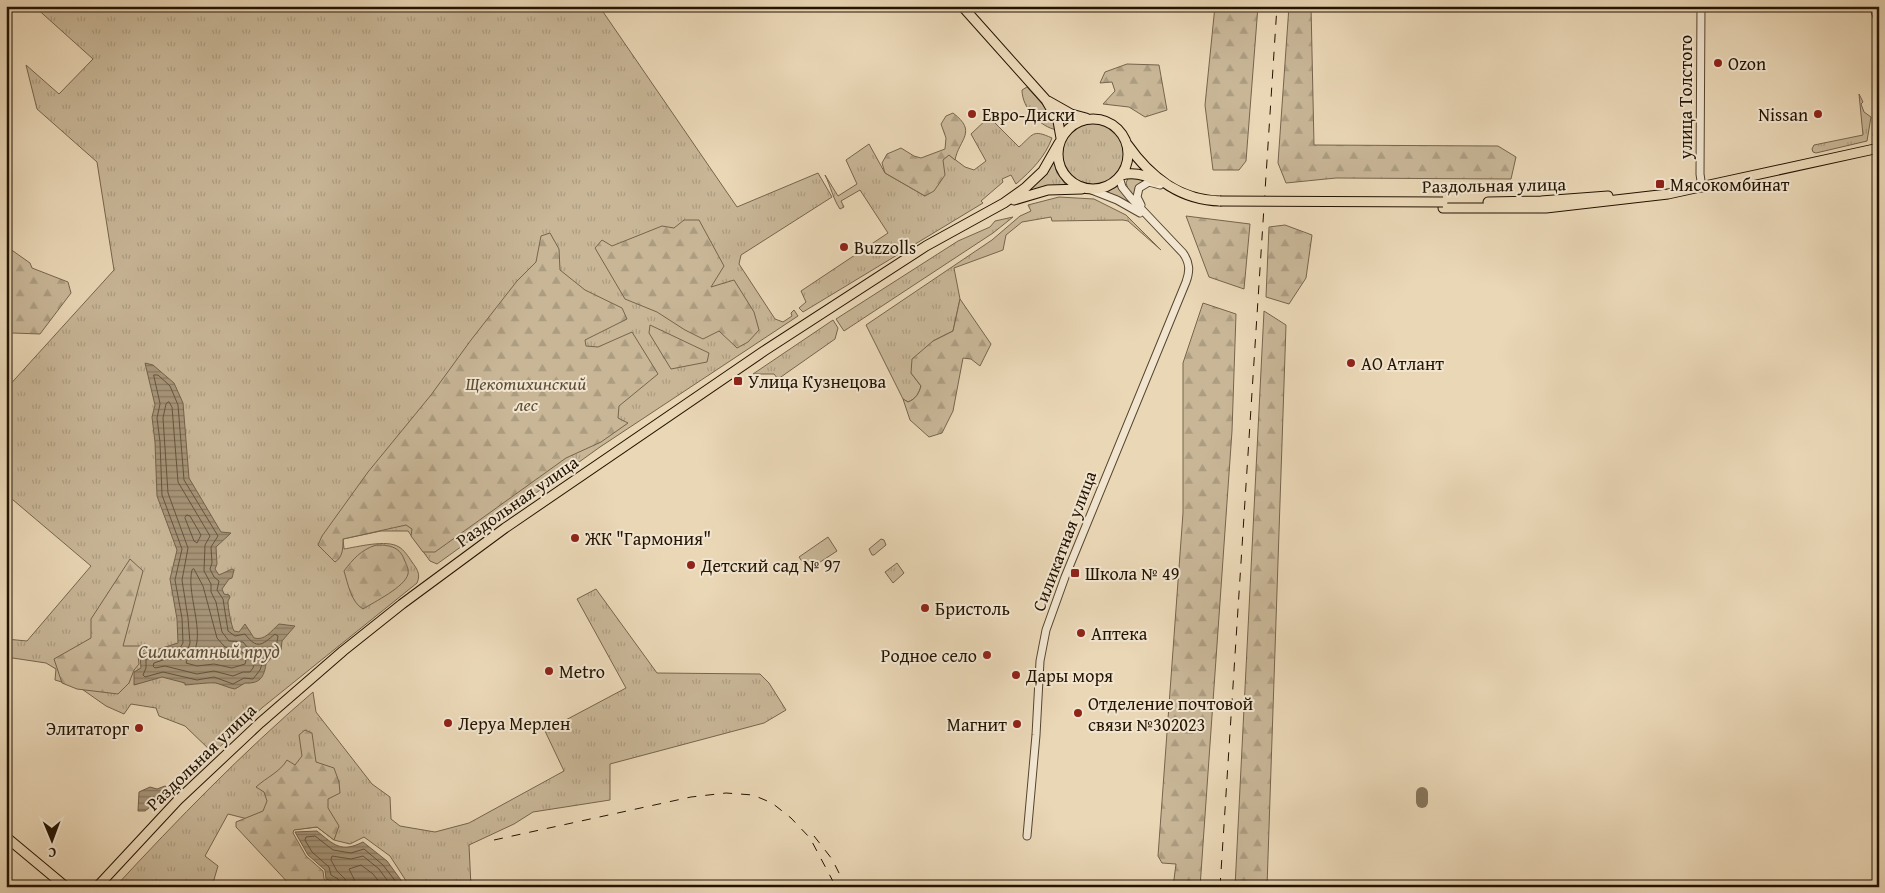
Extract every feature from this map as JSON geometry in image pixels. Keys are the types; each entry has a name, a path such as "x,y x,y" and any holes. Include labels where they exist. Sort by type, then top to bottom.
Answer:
{"main road":[{"path":"962,6 1046,100 1058,121 1060,140 1058,159 1064,175 1077,185 1087,189 1097,189 1108,186 1120,176 1127,163 1126,141 1120,131 1112,124 1101,119 1077,122 1071,126 1060,140"},
{"path":"1046,100 1071,114 1089,119"},
{"name":"Раздольная улица","path":"97,887 178,800 260,723 343,651 402,604 505,528 764,351 926,246 1004,203 1026,188 1039,176 1053,156 1060,140"},
{"name":"Раздольная улица","path":"1126,141 1146,167 1172,189 1198,199 1220,203"},
{"name":"Раздольная улица","path":"1120,176 1144,175 1186,200 1201,204 1443,205 1546,208 1577,206 1668,194 1879,142"},
{"name":"Раздольная улица","path":"1701,185 1879,148"},
{"name":"Раздольная улица","path":"1004,203 1048,190 1087,189"},
{"path":"6,837 66,887"}],"street":[{"name":"улица Толстого","path":"1701,6 1701,185"},
{"path":"1873,6 1879,22"},
{"path":"1120,176 1125,191 1153,221"},
{"path":"1153,221 1136,194 1145,183 1152,182 1160,185"},
{"path":"1087,189 1122,202 1153,221"},
{"name":"Силикатная улица","path":"1027,836 1040,661 1046,630 1068,569 1189,272 1188,262 1183,254 1153,221"}],"green space":[{"path":"34,6 599,6 737,207 818,173 832,197 741,255 739,264 775,319 783,322 792,316 791,313 794,310 798,316 600,447 437,564 430,561 408,531 381,531 343,539 344,549 380,544 399,547 406,553 417,569 419,577 417,583 263,707 213,753 185,726 159,716 156,708 131,704 124,714 106,706 79,687 55,680 56,669 46,663 6,657 6,639 27,641 91,566 6,494 6,389 114,270 97,162 37,109 26,65 59,94 93,59"},
{"path":"1215,6 1258,6 1246,161 1239,170 1213,170 1205,105"},
{"path":"1289,6 1311,6 1314,145 1498,146 1516,157 1511,179 1336,178 1286,183 1278,163"},
{"path":"1127,64 1159,65 1167,110 1145,117 1129,107 1103,104 1115,91 1112,82 1100,83 1105,72"},
{"path":"1027,87 1049,112 1057,130 1044,125 1033,116 1023,97 1022,90"},
{"path":"1859,94 1863,102 1861,104 1864,112 1871,117 1867,141 1816,153 1813,152 1814,145 1863,135"},
{"path":"1053,108 1076,119 1064,129"},
{"path":"953,113 964,125 965,136 955,160 949,155 943,160 945,175 934,191 925,196 885,173 882,163 887,154 901,148 921,158 945,149 946,138 941,124 946,116"},
{"path":"1879,114 1879,137 1875,138 1873,136 1874,127"},
{"path":"989,117 1019,147 1037,133 1052,138 1046,151 1033,168 1016,184 1011,175 1002,179 1003,182 981,201 983,203 803,312 799,308 806,302 801,291 888,233 860,190 841,201 844,207 840,209 825,175 838,196 857,184 846,160 869,144 885,173 925,196 942,160 949,155 965,167 974,170 986,161 971,134"},
{"path":"1087,123 1099,123 1115,132 1122,142 1124,154 1122,166 1115,176 1099,185 1087,185 1076,180 1067,171 1062,160 1062,148 1067,137 1076,128"},
{"path":"1054,162 1057,173 1066,185 1049,186 1026,192 1045,173"},
{"path":"1133,177 1146,180 1136,187 1135,199 1129,192 1126,183 1128,178"},
{"path":"1118,186 1136,207 1104,192"},
{"path":"1059,197 1094,199 1126,215 1161,250 1128,221 1052,221 1051,217 1022,222 1006,235 1003,250 954,268 960,299 953,331 933,341 911,373 921,386 918,393 908,402 903,399 866,325 992,240 1020,216 1031,211 1028,205"},
{"path":"1186,216 1250,224 1244,289 1209,277"},
{"path":"1013,217 993,233 844,331 836,319 958,241 990,227 995,221"},
{"path":"684,220 699,220 724,266 711,287 734,280 754,312 759,330 748,342 737,348 719,331 703,339 657,312 625,299 595,248 602,240 612,246 662,226 674,228"},
{"path":"1285,225 1312,235 1306,278 1289,304 1266,297 1269,227"},
{"name":"Щекотихинский лес","path":"550,233 559,249 560,270 585,290 622,308 627,319 585,340 586,346 598,347 632,332 658,374 619,406 618,418 628,423 601,442 566,458 435,552 423,552 411,536 412,529 406,525 343,539 341,555 335,562 318,545 322,536 368,472 431,395 517,281 536,262 541,236"},
{"path":"6,246 30,263 32,268 68,282 71,293 40,334 13,333 6,337"},
{"path":"960,299 991,344 980,366 971,359 963,358 953,411 942,433 929,437 910,420 903,399 908,402 913,399 921,386 911,373 912,359 933,341 953,331"},
{"path":"1203,303 1236,314 1232,431 1200,887 1173,887 1176,864 1162,863 1158,856 1183,513 1183,363"},
{"path":"1264,311 1286,325 1267,887 1235,887"},
{"path":"833,320 838,328 835,339 778,379 774,374 753,374"},
{"path":"650,325 709,353 707,362 671,369 649,333"},
{"path":"828,537 837,551 808,570 799,557"},
{"path":"881,539 884,540 886,545 872,555 869,549"},
{"path":"376,545 389,546 399,551 408,574 406,579 395,589 363,609 353,597 344,571 358,555"},
{"path":"130,559 143,571 123,646 149,646 138,655 139,664 134,670 129,683 118,694 77,689 62,683 54,659 91,638 91,619"},
{"path":"897,563 904,573 893,583 885,572"},
{"path":"596,589 657,673 760,674 769,683 786,710 764,723 610,764 610,800 533,812 514,824 469,845 471,887 410,887 390,856 364,837 350,844 334,840 317,827 291,830 228,814 205,856 218,866 213,883 216,887 115,887 211,787 313,692 316,712 372,784 390,797 391,819 400,826 435,832 469,823 564,771 545,731 626,688 577,599"},
{"path":"305,730 312,733 316,762 334,768 339,782 340,793 328,799 328,808 339,826 334,840 317,827 294,830 293,833 306,856 323,871 324,879 334,887 292,887 236,827 236,822 263,811 267,801 264,792 256,787 277,771 287,760 295,765 302,756 299,735"}],"water":[{"name":"Силикатный пруд","path":"145,363 153,365 174,383 183,403 189,478 221,532 231,533 216,547 217,564 215,569 219,575 232,569 234,570 232,578 229,579 222,589 224,594 230,597 228,601 234,631 239,632 245,624 254,638 258,639 268,635 279,624 295,626 282,641 281,650 276,657 271,658 266,664 260,679 245,683 235,689 216,683 185,685 185,683 162,677 134,685 134,672 141,668 140,655 178,643 177,619 170,579 177,550 157,496 152,417 155,405"},
{"path":"165,786 169,788 168,793 145,811 138,811 139,792 150,787 157,789"},
{"path":"317,831 338,846 349,847 363,842 387,861 406,887 337,887 334,882 326,879 325,870 308,855 295,832"}],"taxiway":[{"path":"1422,793 1422,802"}],"railway":[{"path":"1220,887 1277,6"},
{"path":"494,840 691,797 726,793 753,795 772,803 791,818 810,838 836,887"},
{"path":"814,836 832,859 846,887"}],"place":[{"name":"Ozon","path":"1718,63"},
{"name":"Евро-Диски","path":"972,114"},
{"name":"Nissan","path":"1818,114"},
{"name":"Мясокомбинат","path":"1660,184"},
{"name":"Buzzolls","path":"844,247"},
{"name":"АО Атлант","path":"1351,363"},
{"name":"Улица Кузнецова","path":"738,381"},
{"name":"ЖК \"Гармония\"","path":"575,538"},
{"name":"Детский сад № 97","path":"691,565"},
{"name":"Школа № 49","path":"1075,573"},
{"name":"Бристоль","path":"925,608"},
{"name":"Аптека","path":"1081,633"},
{"name":"Родное село","path":"987,655"},
{"name":"Metro","path":"549,671"},
{"name":"Дары моря","path":"1016,675"},
{"name":"Отделение почтовой связи №302023","path":"1078,713"},
{"name":"Леруа Мерлен","path":"448,723"},
{"name":"Магнит","path":"1017,724"},
{"name":"Элитаторг","path":"139,728"}]}
